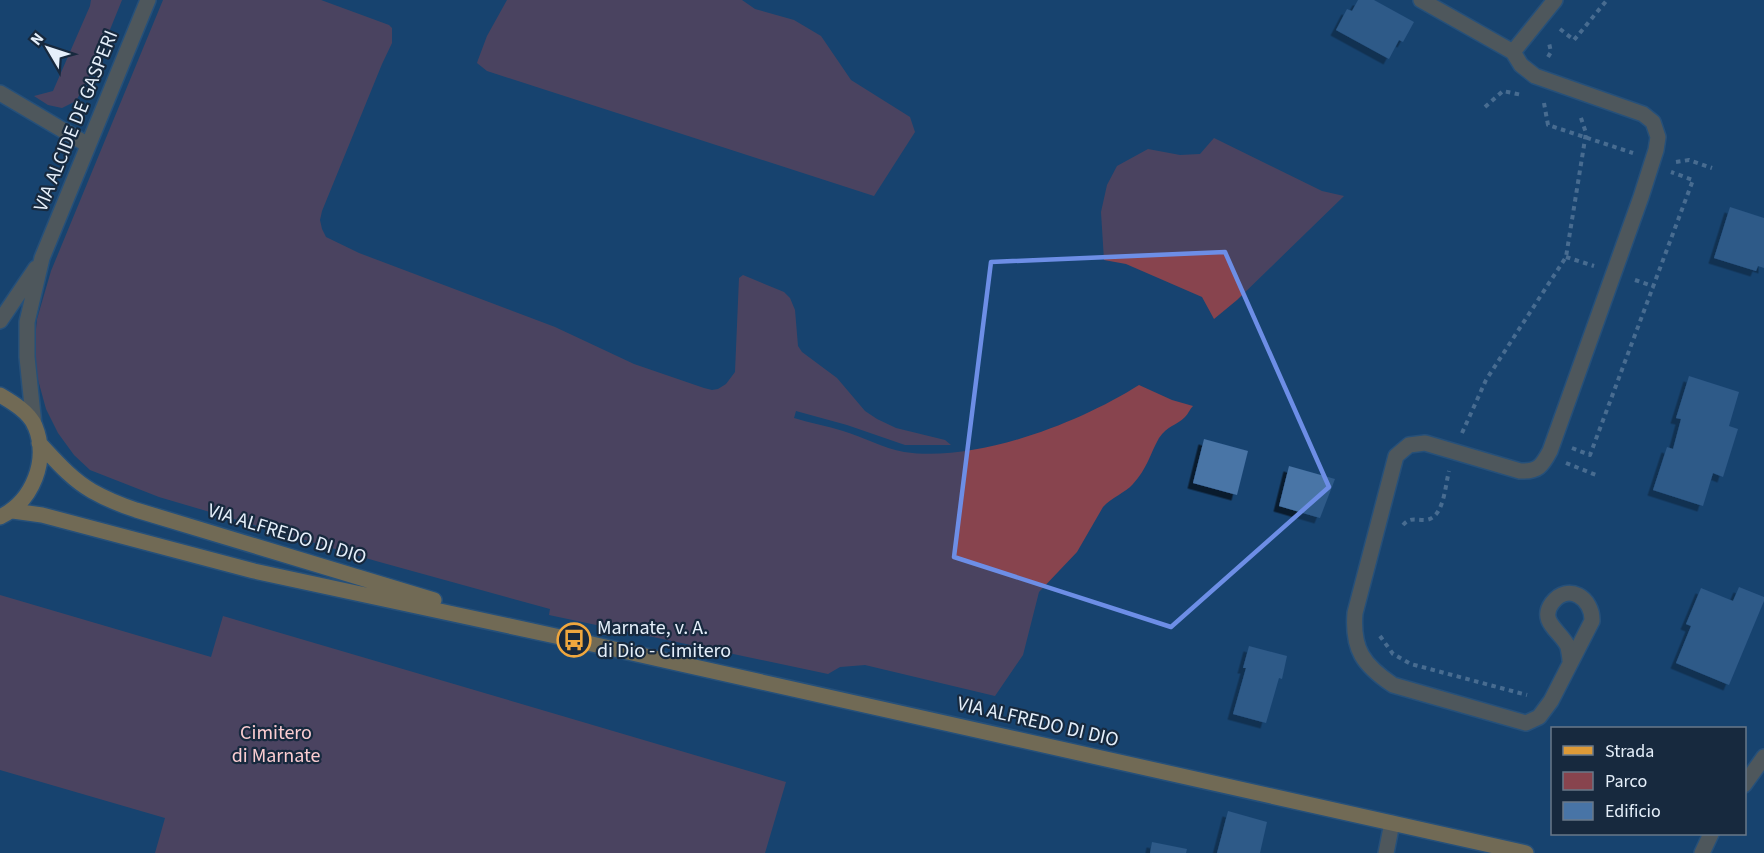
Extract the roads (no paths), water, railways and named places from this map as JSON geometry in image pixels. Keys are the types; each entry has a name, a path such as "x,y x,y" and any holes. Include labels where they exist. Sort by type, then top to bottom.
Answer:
{"main road":[{"path":"0,395 15,404 34,425 39,443 39,471 29,493 7,514"},
{"name":"VIA ALFREDO DI DIO","path":"39,443 72,476 91,491 136,510 541,632"},
{"name":"VIA ALFREDO DI DIO","path":"7,514 42,515 254,571 541,632 1526,853"}],"street":[{"name":"VIA ALCIDE DE GASPERI","path":"34,425 27,357 27,322 42,258 148,0"},
{"path":"1421,0 1514,52 1521,65 1535,76 1643,114 1653,122 1658,137 1653,160 1558,429 1543,464 1531,472 1520,471 1425,443 1409,444 1396,456 1355,613 1353,632 1361,656 1375,673 1393,685 1526,723 1539,717 1551,701 1570,661"},
{"path":"1514,52 1555,0"},
{"path":"0,93 88,145"},
{"name":"VIA ALCIDE DE GASPERI","path":"0,321 42,258"},
{"path":"1746,782 1764,757"},
{"path":"1386,853 1392,823"},
{"path":"1702,853 1711,835"}],"place":[{"name":"Marnate, v. A. di Dio - Cimitero","path":"574,640"}],"park label":[{"name":"Cimitero di Marnate","path":"276,744"}]}
